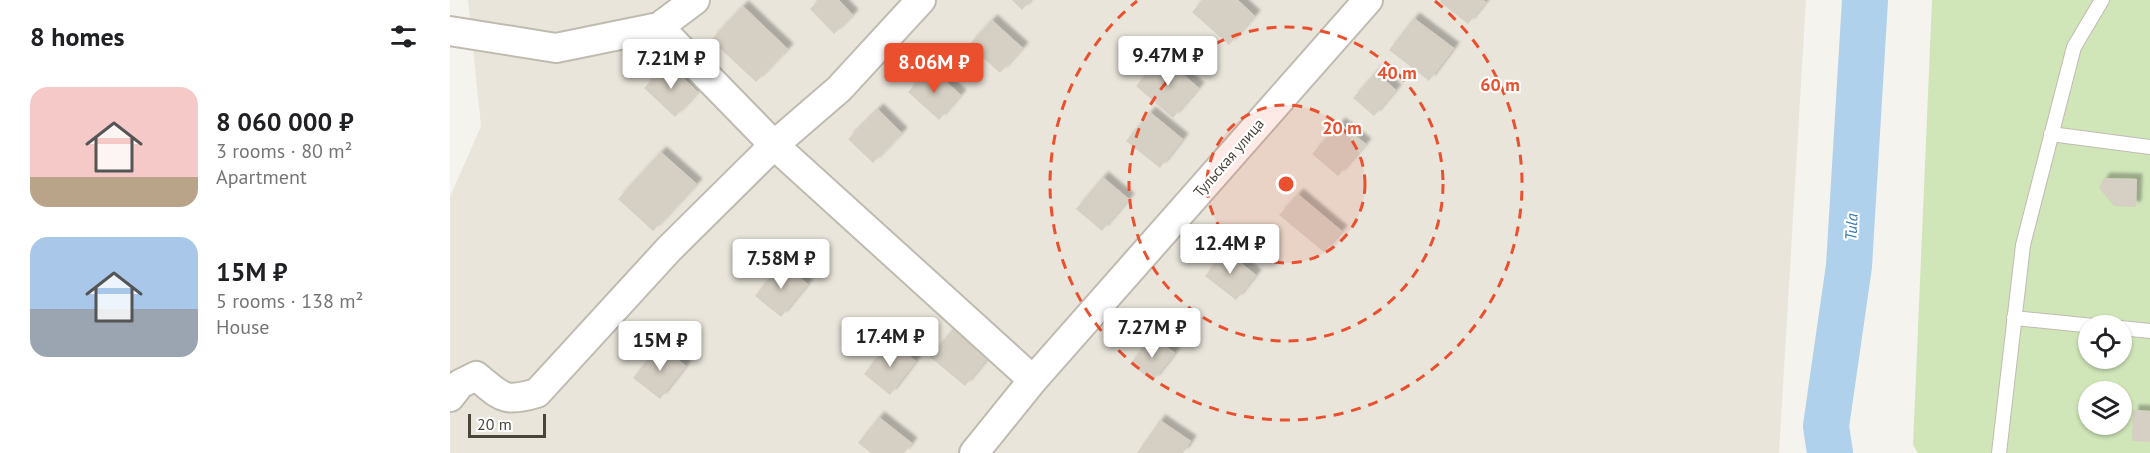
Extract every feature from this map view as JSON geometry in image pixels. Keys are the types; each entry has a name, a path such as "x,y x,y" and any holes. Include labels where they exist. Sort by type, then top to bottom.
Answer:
{"street":[{"path":"450,31 556,48 659,27 695,0"},
{"path":"450,397 460,384 476,376 502,397 520,398 537,393 669,249 774,145 839,89 921,0"},
{"name":"Тульская улица","path":"974,453 1033,380 1368,0"},
{"path":"659,27 774,145 1033,380"}],"lane":[{"path":"1999,453 2023,245 2074,47 2102,0"},
{"path":"2051,134 2150,147"},
{"path":"2014,318 2078,324"},
{"path":"2132,329 2150,331"}],"shaded area":[{"path":"468,0 1806,0 1779,453 450,453 450,197 481,126"}],"green space":[{"path":"1932,0 2150,0 2150,453 1918,453 1913,445"}],"building":[{"path":"819,0 839,0 853,15 834,34 810,9"},
{"path":"1012,0 1031,0 1022,10"},
{"path":"1203,0 1238,0 1255,16 1229,45 1192,12"},
{"path":"1441,0 1483,0 1486,2 1468,24 1440,2"},
{"path":"743,6 788,49 756,82 711,40"},
{"path":"1414,18 1454,48 1429,81 1389,50"},
{"path":"992,20 1023,48 1000,73 969,45"},
{"path":"1162,56 1199,88 1173,118 1136,86"},
{"path":"668,63 698,92 675,117 644,88"},
{"path":"930,67 961,95 939,120 908,92"},
{"path":"1376,72 1396,90 1374,116 1353,98"},
{"path":"878,109 902,133 873,163 848,139"},
{"path":"1150,112 1183,139 1160,168 1126,141"},
{"path":"1340,123 1366,144 1338,176 1312,154"},
{"path":"661,152 697,184 653,231 618,199"},
{"path":"1103,177 1129,199 1102,231 1076,209"},
{"path":"2104,178 2137,179 2136,207 2114,206 2099,188"},
{"path":"1298,194 1342,231 1324,252 1279,215"},
{"path":"1225,250 1256,275 1236,300 1205,276"},
{"path":"781,263 808,284 781,317 755,296"},
{"path":"953,329 988,358 965,386 930,357"},
{"path":"1152,336 1175,353 1153,381 1130,364"},
{"path":"890,341 916,361 890,395 864,374"},
{"path":"660,345 686,366 660,399 633,378"},
{"path":"2133,410 2150,411 2150,442 2132,441"},
{"path":"879,417 912,443 904,453 871,453 858,443"},
{"path":"1160,420 1191,441 1183,453 1137,453"}],"waterway":[{"name":"Tula","path":"1830,453 1826,426 1849,266 1865,0"}]}
